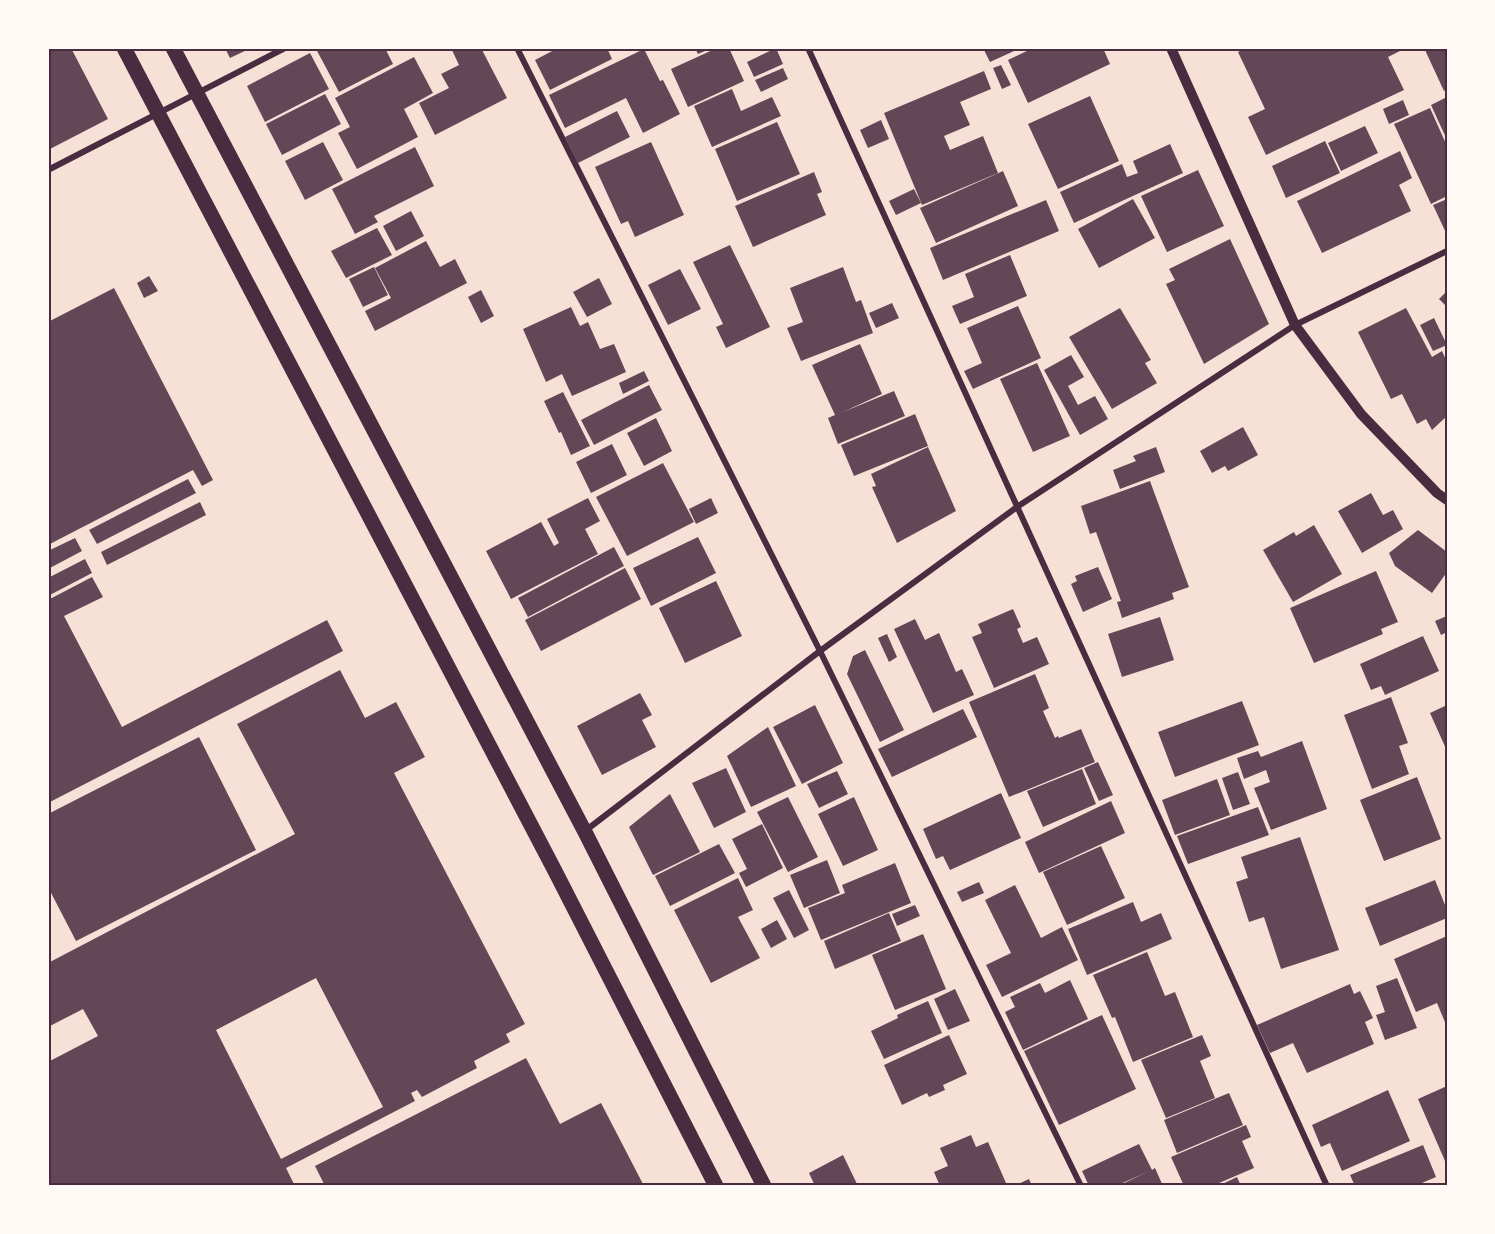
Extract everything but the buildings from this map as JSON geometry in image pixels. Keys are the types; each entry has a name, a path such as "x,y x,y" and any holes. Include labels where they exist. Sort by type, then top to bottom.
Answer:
{"main road":[{"path":"124,48 555,871 716,1186"},
{"path":"173,48 585,832 764,1186"}],"street":[{"path":"48,170 285,48"},
{"path":"517,48 820,651 1082,1186"},
{"path":"808,48 1327,1186"},
{"path":"1171,48 1294,325 1361,414 1437,493 1447,500"},
{"path":"585,832 820,651 1017,507 1294,325 1447,251"}]}
